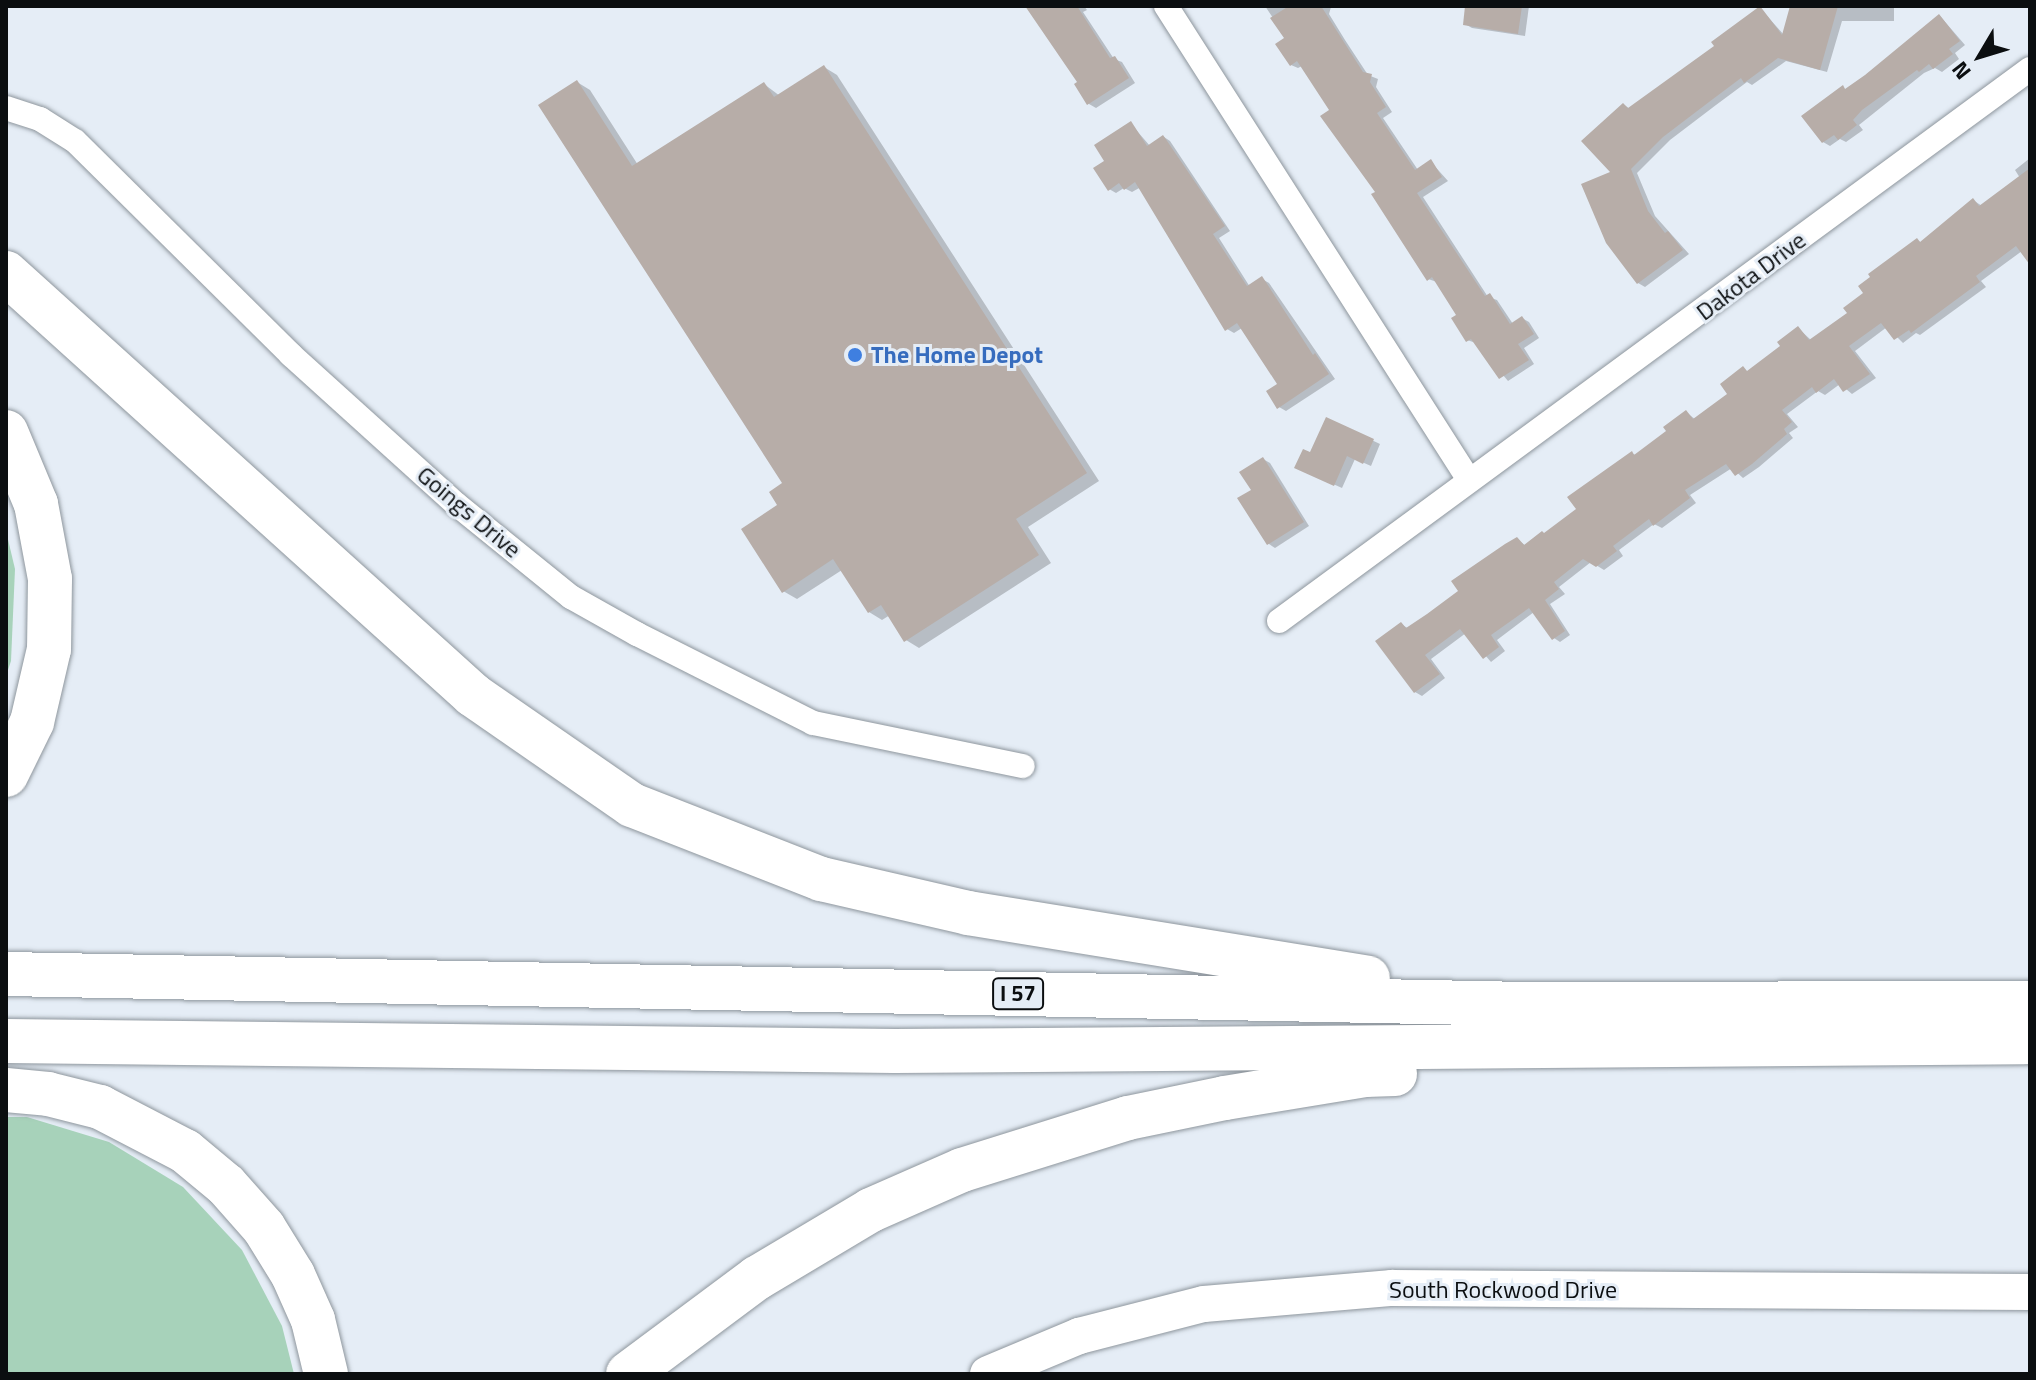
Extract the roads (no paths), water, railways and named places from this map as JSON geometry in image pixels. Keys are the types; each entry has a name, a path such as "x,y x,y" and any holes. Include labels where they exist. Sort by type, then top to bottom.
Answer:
{"highway":[{"path":"6,273 45,305 473,695 632,805 821,879 968,913 1524,1004"},
{"path":"6,283 45,305"},
{"path":"6,432 36,504 50,579 49,649 32,722 6,775"},
{"name":"I 57","path":"6,974 1524,1004 2030,1003"},
{"path":"6,1041 895,1051 2030,1042"},
{"path":"628,1374 757,1278 871,1210 962,1170 1128,1118 1365,1075 2030,1050"},
{"path":"6,1090 48,1094 100,1107 185,1151 226,1185 264,1228 293,1275 313,1320 326,1374"}],"main road":[{"name":"South Rockwood Drive","path":"988,1374 1079,1336 1204,1304 1392,1288 2030,1292"}],"street":[{"path":"1166,6 1469,480"},
{"name":"Dakota Drive","path":"1279,621 2030,69"},
{"name":"Goings Drive","path":"6,108 40,119 75,141 312,374 456,504 571,597 813,723 1023,766"}],"place":[{"name":"The Home Depot","path":"855,355"}]}
